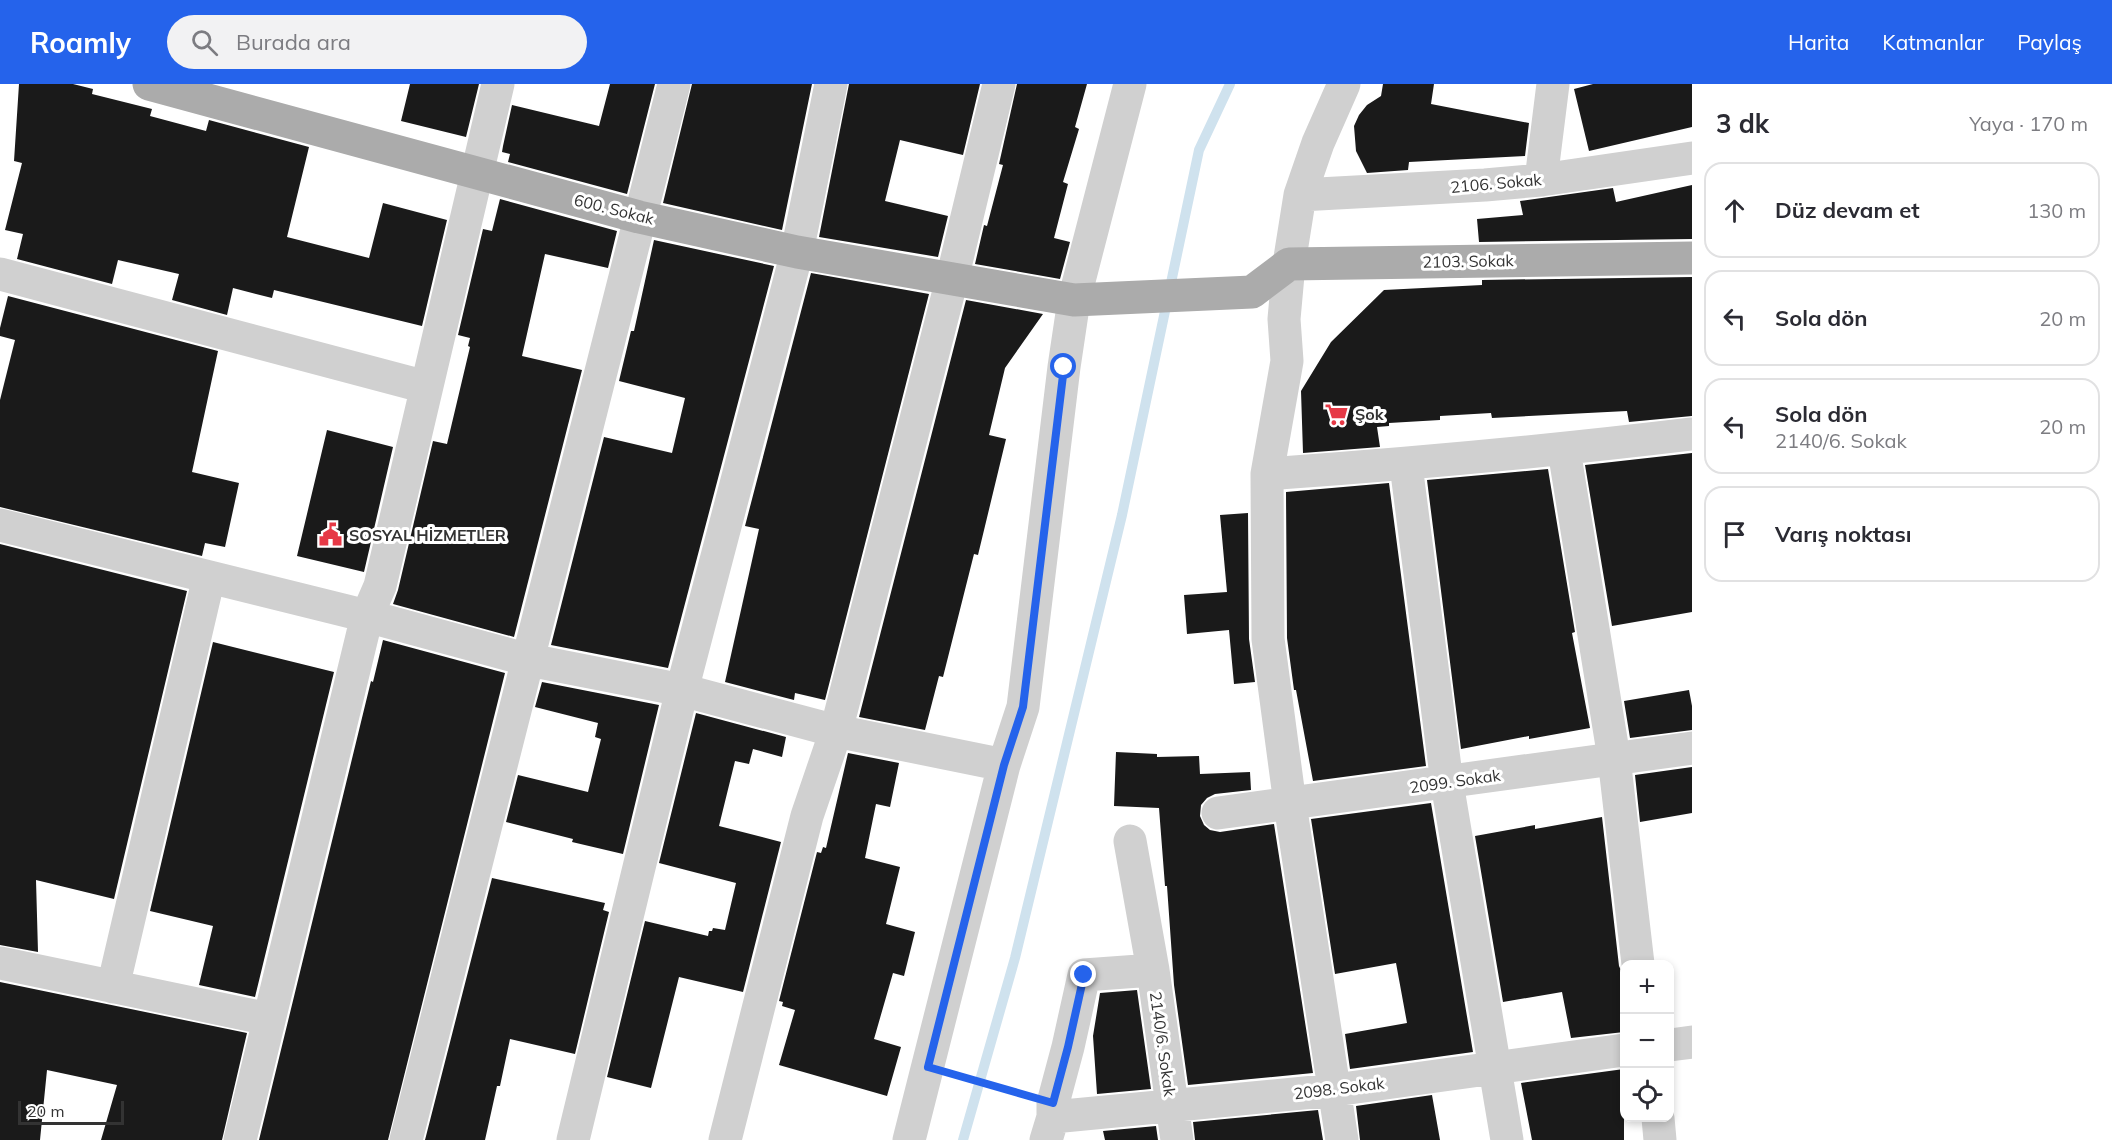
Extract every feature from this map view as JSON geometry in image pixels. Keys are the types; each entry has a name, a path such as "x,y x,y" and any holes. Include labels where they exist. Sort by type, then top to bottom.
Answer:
{"main road":[{"name":"600. Sokak","path":"149,84 639,217 797,252 1080,300 1252,291 1289,264"},
{"name":"2103. Sokak","path":"1289,264 1692,258"}],"street":[{"path":"240,1140 367,616 380,586 498,84"},
{"path":"406,1140 674,84"},
{"path":"573,1140 682,690 797,252 831,84"},
{"path":"725,1140 807,816 836,731 952,279 999,84"},
{"path":"909,1140 1004,765 1023,707 1064,367 1130,84"},
{"path":"1342,1140 1290,804 1268,639 1267,474 1287,361 1284,319 1289,264 1300,195 1318,143 1344,84"},
{"path":"1541,180 1553,84"},
{"name":"2106. Sokak","path":"1300,195 1541,180 1692,158"},
{"path":"0,274 426,387"},
{"path":"1267,474 1406,465 1564,450 1692,434"},
{"path":"1564,450 1614,758 1638,960"},
{"path":"1406,465 1447,783 1507,1140"},
{"path":"0,525 367,616 529,660 682,690 836,731 1004,765"},
{"path":"113,987 209,577"},
{"name":"2099. Sokak","path":"1218,813 1692,748"},
{"path":"1130,842 1153,970"},
{"path":"0,963 269,1019"},
{"name":"2140/6. Sokak","path":"1051,1120 1084,975 1153,970 1177,1140"},
{"path":"1674,1044 1692,1042"},
{"name":"2098. Sokak","path":"1051,1120 1172,1104 1335,1090 1620,1051"},
{"path":"1658,1122 1660,1140"}],"path":[{"path":"928,1067 1051,1120"}],"building":[{"path":"19,84 73,84 93,89 92,94 152,109 150,116 206,131 209,120 309,147 287,237 369,258 383,203 447,220 422,326 274,290 272,298 233,288 227,315 172,300 179,274 118,260 112,284 17,259 23,234 5,230 22,163 14,161"},
{"path":"410,84 479,84 466,137 401,121"},
{"path":"610,84 655,84 627,194 508,162 510,154 502,152 512,105 599,126"},
{"path":"692,84 812,84 782,230 663,203"},
{"path":"849,84 980,84 963,155 900,140 885,201 948,216 938,257 819,237"},
{"path":"1017,84 1087,84 1075,127 1079,129 1063,182 1068,184 1054,238 1070,242 1060,279 975,264 984,225 987,226 1003,165 999,164"},
{"path":"1383,84 1434,84 1431,104 1529,123 1525,156 1409,162 1408,170 1367,173 1356,151 1354,126 1367,105 1381,96"},
{"path":"1593,84 1692,84 1692,127 1589,151 1574,89"},
{"path":"1692,185 1692,239 1479,242 1477,219 1523,215 1520,201 1613,188 1616,202"},
{"path":"500,199 617,231 608,268 545,254 522,356 582,370 514,637 393,604 433,441 447,444 470,347 468,346 470,338 458,335 483,229 492,231"},
{"path":"654,240 774,266 668,668 551,645 604,437 672,453 685,398 619,381 631,331 634,331"},
{"path":"811,273 929,294 825,700 795,693 794,700 725,682 759,529 745,526"},
{"path":"1692,277 1692,416 1629,422 1627,411 1492,418 1491,413 1440,416 1440,420 1389,423 1389,426 1377,427 1380,447 1303,453 1301,391 1331,342 1384,290 1482,285 1482,280"},
{"path":"8,296 218,351 192,472 239,483 225,547 205,543 202,556 0,507 0,400 15,340 0,336"},
{"path":"966,300 1043,314 1005,368 989,435 1006,439 978,555 974,554 943,677 939,676 925,730 859,717"},
{"path":"327,430 393,447 364,572 297,556"},
{"path":"1692,453 1692,612 1612,626 1585,465"},
{"path":"1548,469 1575,632 1572,633 1590,728 1529,739 1529,736 1461,749 1427,480"},
{"path":"1389,483 1426,766 1313,781 1296,690 1294,690 1287,638 1286,492"},
{"path":"1248,513 1249,639 1255,682 1234,684 1229,630 1187,634 1184,595 1227,592 1220,515"},
{"path":"0,544 187,591 114,899 36,880 38,952 0,945"},
{"path":"383,640 505,673 388,1140 259,1140 371,681 373,682"},
{"path":"213,642 334,672 255,997 199,985 213,926 150,911"},
{"path":"542,682 659,705 623,854 572,842 573,839 506,822 518,775 588,792 601,739 595,737 598,723 535,707"},
{"path":"1689,690 1692,730 1630,738 1624,701"},
{"path":"696,713 786,737 782,757 753,749 749,764 735,761 719,826 781,842 743,992 679,977 651,1088 607,1077 645,921 708,936 709,931 713,928 725,930 736,883 659,863"},
{"path":"1116,752 1157,754 1157,757 1199,756 1200,774 1250,772 1251,790 1215,794 1207,798 1201,805 1200,816 1204,825 1210,830 1220,832 1274,824 1313,1073 1188,1085 1174,985 1159,808 1114,806"},
{"path":"848,753 899,763 890,807 876,804 865,858 900,867 886,924 915,932 904,976 893,973 874,1039 901,1047 887,1096 779,1065 795,1010 782,1006 783,1002 779,1001 817,852 821,853 823,847 826,848"},
{"path":"1692,767 1692,813 1640,822 1635,775"},
{"path":"1431,803 1473,1052 1350,1069 1345,1034 1407,1023 1396,963 1335,974 1311,819"},
{"path":"1602,817 1620,968 1620,1032 1571,1038 1562,992 1503,1002 1475,836 1535,825 1535,829"},
{"path":"492,878 605,903 603,910 609,912 575,1054 510,1039 485,1140 425,1140"},
{"path":"0,982 247,1033 222,1140 101,1140 117,1085 47,1070 40,1140 0,1140"},
{"path":"1137,990 1151,1089 1097,1094 1093,1036 1100,993"},
{"path":"1620,1070 1620,1122 1624,1122 1624,1140 1532,1140 1521,1083"},
{"path":"1432,1095 1440,1140 1360,1140 1356,1106"},
{"path":"1318,1110 1323,1140 1195,1140 1193,1122"},
{"path":"1156,1126 1158,1140 1105,1140 1103,1131"}],"waterway":[{"path":"963,1140 1015,958 1122,515 1199,150 1230,84"}],"place":[{"name":"Şok","path":"1337,414"},
{"name":"SOSYAL HİZMETLER","path":"331,535"}],"route":[{"path":"1064,367 1023,707 1004,765 928,1067 1053,1103 1084,975"}]}
